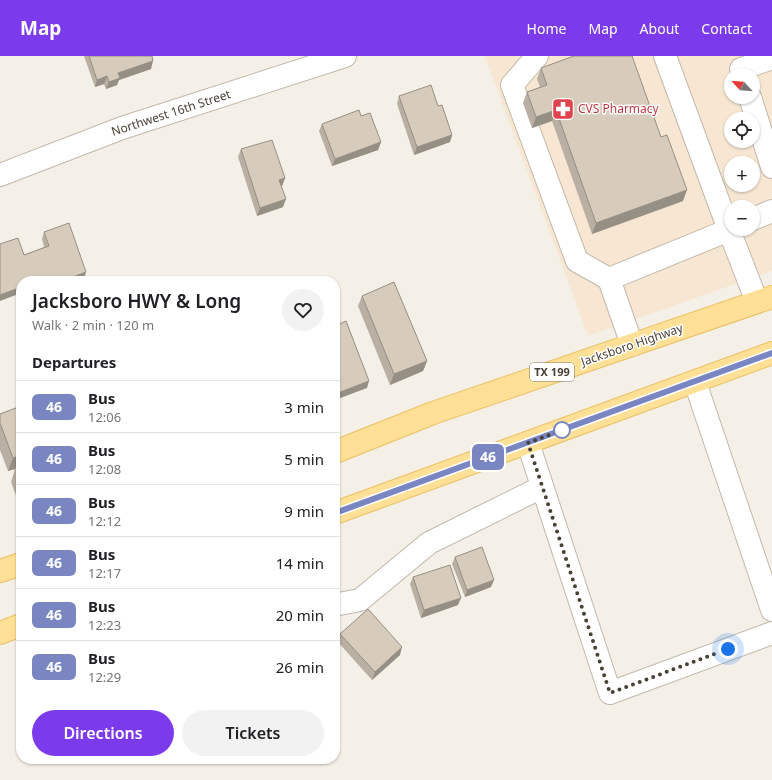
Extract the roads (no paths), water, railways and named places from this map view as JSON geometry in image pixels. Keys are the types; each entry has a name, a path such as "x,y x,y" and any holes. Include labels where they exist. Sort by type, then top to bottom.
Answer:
{"main road":[{"name":"Jacksboro Highway","path":"340,450 432,412 764,300"},
{"path":"340,511 772,353"},
{"path":"0,571 16,566"},
{"path":"0,633 16,627"}],"street":[{"name":"Northwest 16th Street","path":"0,175 122,128 345,56"},
{"path":"537,56 512,85 577,261 609,278 632,345"},
{"path":"666,56 724,213"},
{"path":"740,67 772,58"},
{"path":"752,104 772,167"},
{"path":"760,216 772,211"},
{"path":"609,278 724,231"},
{"path":"733,236 764,300"},
{"path":"695,382 772,610"},
{"path":"528,443 610,693 772,632"},
{"path":"340,604 360,600 429,542 542,487"}],"place":[{"name":"CVS Pharmacy","path":"563,109"}]}
